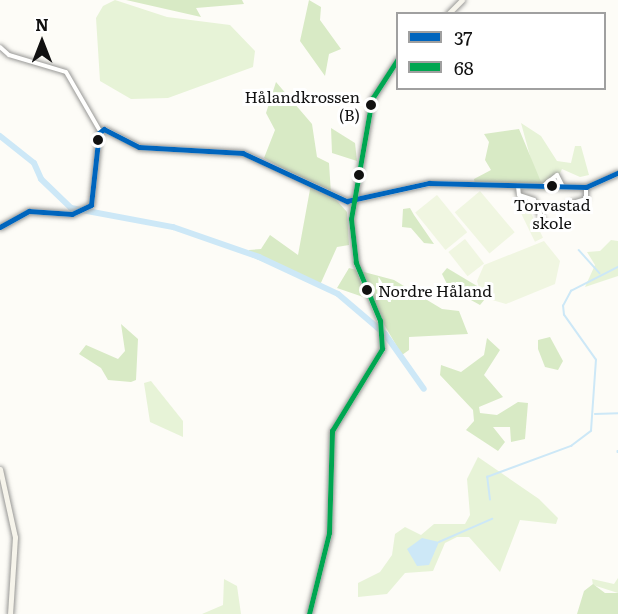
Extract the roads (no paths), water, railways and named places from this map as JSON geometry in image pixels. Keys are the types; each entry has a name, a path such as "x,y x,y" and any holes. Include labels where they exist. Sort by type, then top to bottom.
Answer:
{"main road":[{"path":"450,12 462,0"},
{"path":"309,614 329,534 332,431 343,408 375,368 382,344 380,321 354,254 354,200 372,99 396,62"},
{"path":"0,227 29,211 72,214 91,204 100,130 139,147 243,153 336,199 354,200 424,183 586,187 618,173"},
{"path":"0,469 15,544 10,614"}],"street":[{"path":"0,47 9,55 66,72 100,130"},
{"path":"542,186 556,176 563,187"},
{"path":"518,186 519,195 534,200 544,223"},
{"path":"569,204 586,198 586,187"}],"water":[{"path":"422,538 439,542 429,565 417,566 407,549"}],"waterway":[{"path":"0,136 34,163 41,179 71,208 173,227 259,257 338,294 385,334 424,389"},
{"path":"579,250 600,273"},
{"path":"490,500 487,477 571,446 591,431 596,360 564,315 563,306 571,291 618,267"},
{"path":"595,414 618,413"},
{"path":"439,542 492,519"}],"place":[{"name":"Hålandkrossen (B)","path":"371,105"},
{"name":"Torvastad skole","path":"552,186"},
{"name":"Nordre Håland","path":"367,290"}]}
